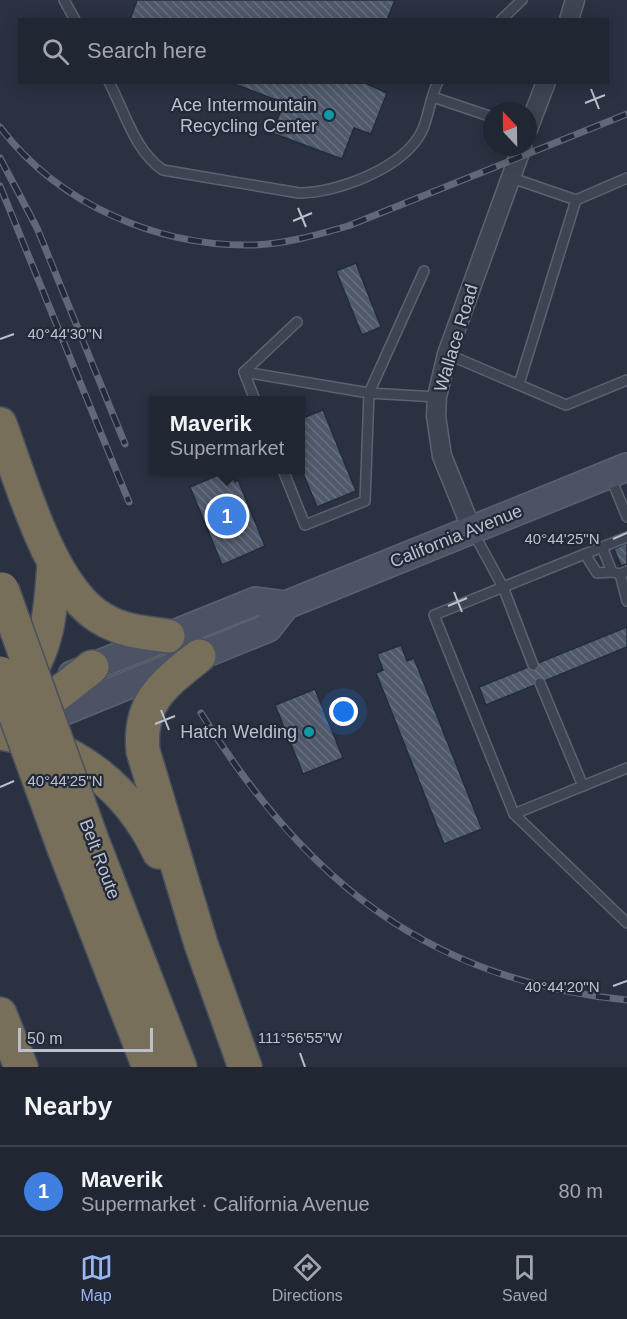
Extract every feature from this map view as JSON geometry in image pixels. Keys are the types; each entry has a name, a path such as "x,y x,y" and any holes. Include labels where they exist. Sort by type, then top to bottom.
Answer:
{"highway":[{"path":"0,424 54,563 76,598 103,620 137,632 168,636"},
{"path":"4,716 27,678 43,645 51,606 54,563"},
{"name":"Belt Route","path":"1,586 149,1067"},
{"path":"199,656 172,677 152,699 143,722 141,735 147,770 201,944 245,1067"},
{"path":"4,716 92,667"},
{"path":"4,716 70,708"},
{"path":"4,716 44,743 69,755 98,774 122,795 151,835 201,944"},
{"name":"Belt Route","path":"4,716 79,845 180,1067"},
{"path":"0,1014 21,1067"}],"main road":[{"name":"California Avenue","path":"92,667 256,601 286,605 618,471"},
{"name":"California Avenue","path":"70,708 268,628 286,605"}],"street":[{"path":"570,18 575,0"},
{"path":"537,105 545,84"},
{"name":"Wallace Road","path":"472,530 442,456 438,436 437,397 447,354 519,156"}],"lane":[{"path":"64,0 74,18"},
{"path":"503,18 522,0"},
{"path":"110,84 137,142 149,160 163,170 299,193 321,193 381,170 416,141 422,131 437,84"},
{"path":"433,97 483,114"},
{"path":"512,178 576,200 627,178"},
{"path":"519,384 576,200"},
{"path":"285,474 305,525 365,501 369,393 424,271"},
{"path":"244,372 297,322"},
{"path":"447,354 566,405 627,380"},
{"path":"244,372 369,393 437,397"},
{"path":"244,372 253,396"},
{"path":"618,471 627,517"},
{"path":"472,530 503,587 533,665"},
{"path":"626,539 434,615 514,814 627,923"},
{"path":"602,547 619,572 627,601"},
{"path":"585,554 597,573 619,572"},
{"path":"540,683 583,786"},
{"path":"514,814 627,768"}],"building":[{"path":"137,0 395,0 388,18 131,18"},
{"name":"Ace Intermountain Recycling Center","path":"234,84 367,84 387,93 371,134 354,128 342,159 272,133 284,103"},
{"path":"356,263 381,327 362,335 336,271"},
{"path":"323,410 356,491 317,507 303,474 305,417"},
{"path":"221,474 232,474 235,482 238,480 265,546 222,565 190,487"},
{"path":"627,543 627,564 621,566 614,549"},
{"path":"627,627 627,647 486,705 479,687"},
{"path":"401,645 407,661 414,658 482,829 444,844 376,673 383,670 377,654"},
{"name":"Hatch Welding","path":"315,689 343,758 303,774 275,705"}],"railway":[{"path":"0,127 24,154 51,178 80,199 113,216 146,229 182,238 217,244 253,245 289,241 348,226 627,114"},
{"path":"0,158 37,228 125,444"},
{"path":"0,186 129,502"},
{"path":"201,713 240,772 282,825 328,871 377,911 431,944 490,970 555,989 627,1000"}],"place":[{"name":"Ace Intermountain Recycling Center","path":"329,115"},
{"name":"Maverik","path":"227,516"},
{"name":"Hatch Welding","path":"309,732"}]}
